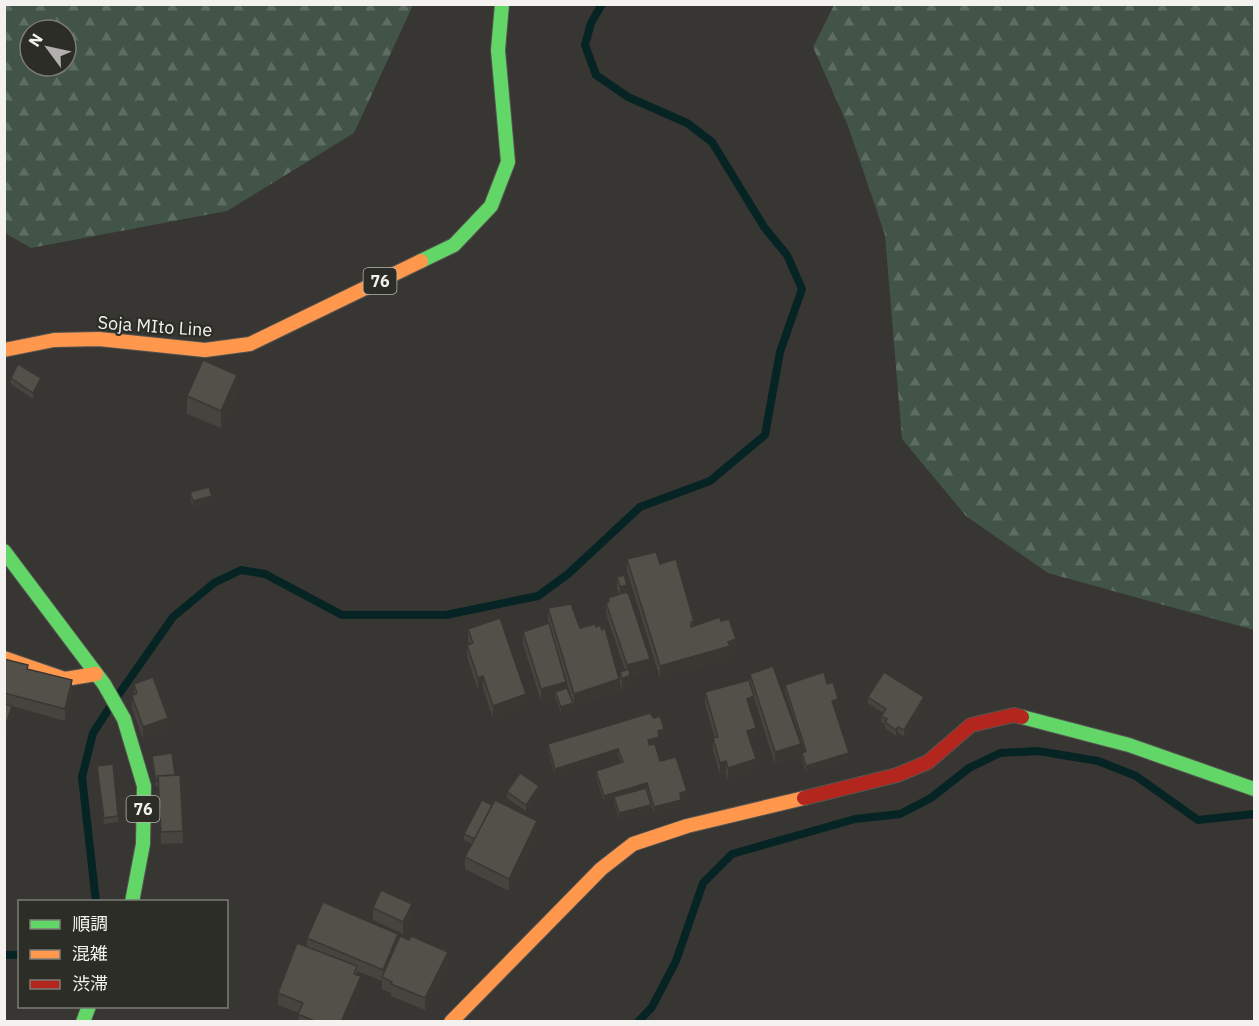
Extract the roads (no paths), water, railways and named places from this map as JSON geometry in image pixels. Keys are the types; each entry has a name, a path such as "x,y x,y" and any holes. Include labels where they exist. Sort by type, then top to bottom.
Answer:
{"main road":[{"name":"Soja MIto Line","path":"4,350 54,340 99,339 205,350 250,344 454,245 491,206 508,162 498,50 502,4"},
{"name":"76","path":"4,551 100,679 124,719 144,786 142,844 132,900"},
{"path":"4,658 65,678 100,679"},
{"path":"451,1022 601,869 633,844 687,826 897,776 928,762 971,725 1014,715 1129,745 1254,789"}],"waterway":[{"path":"119,694 173,617 214,583 241,570 265,574 342,615 446,615 538,596 568,574 640,507 710,481 765,435 780,352 802,289 787,255 764,227 712,142 687,123 628,97 596,75 585,45 591,23 602,4"},
{"path":"96,900 82,777 93,733 110,707"},
{"path":"638,1022 652,1007 676,961 703,883 732,854 855,819 900,814 931,798 969,768 1000,753 1038,751 1098,761 1136,776 1198,820 1254,814"},
{"path":"4,955 18,955"}]}
